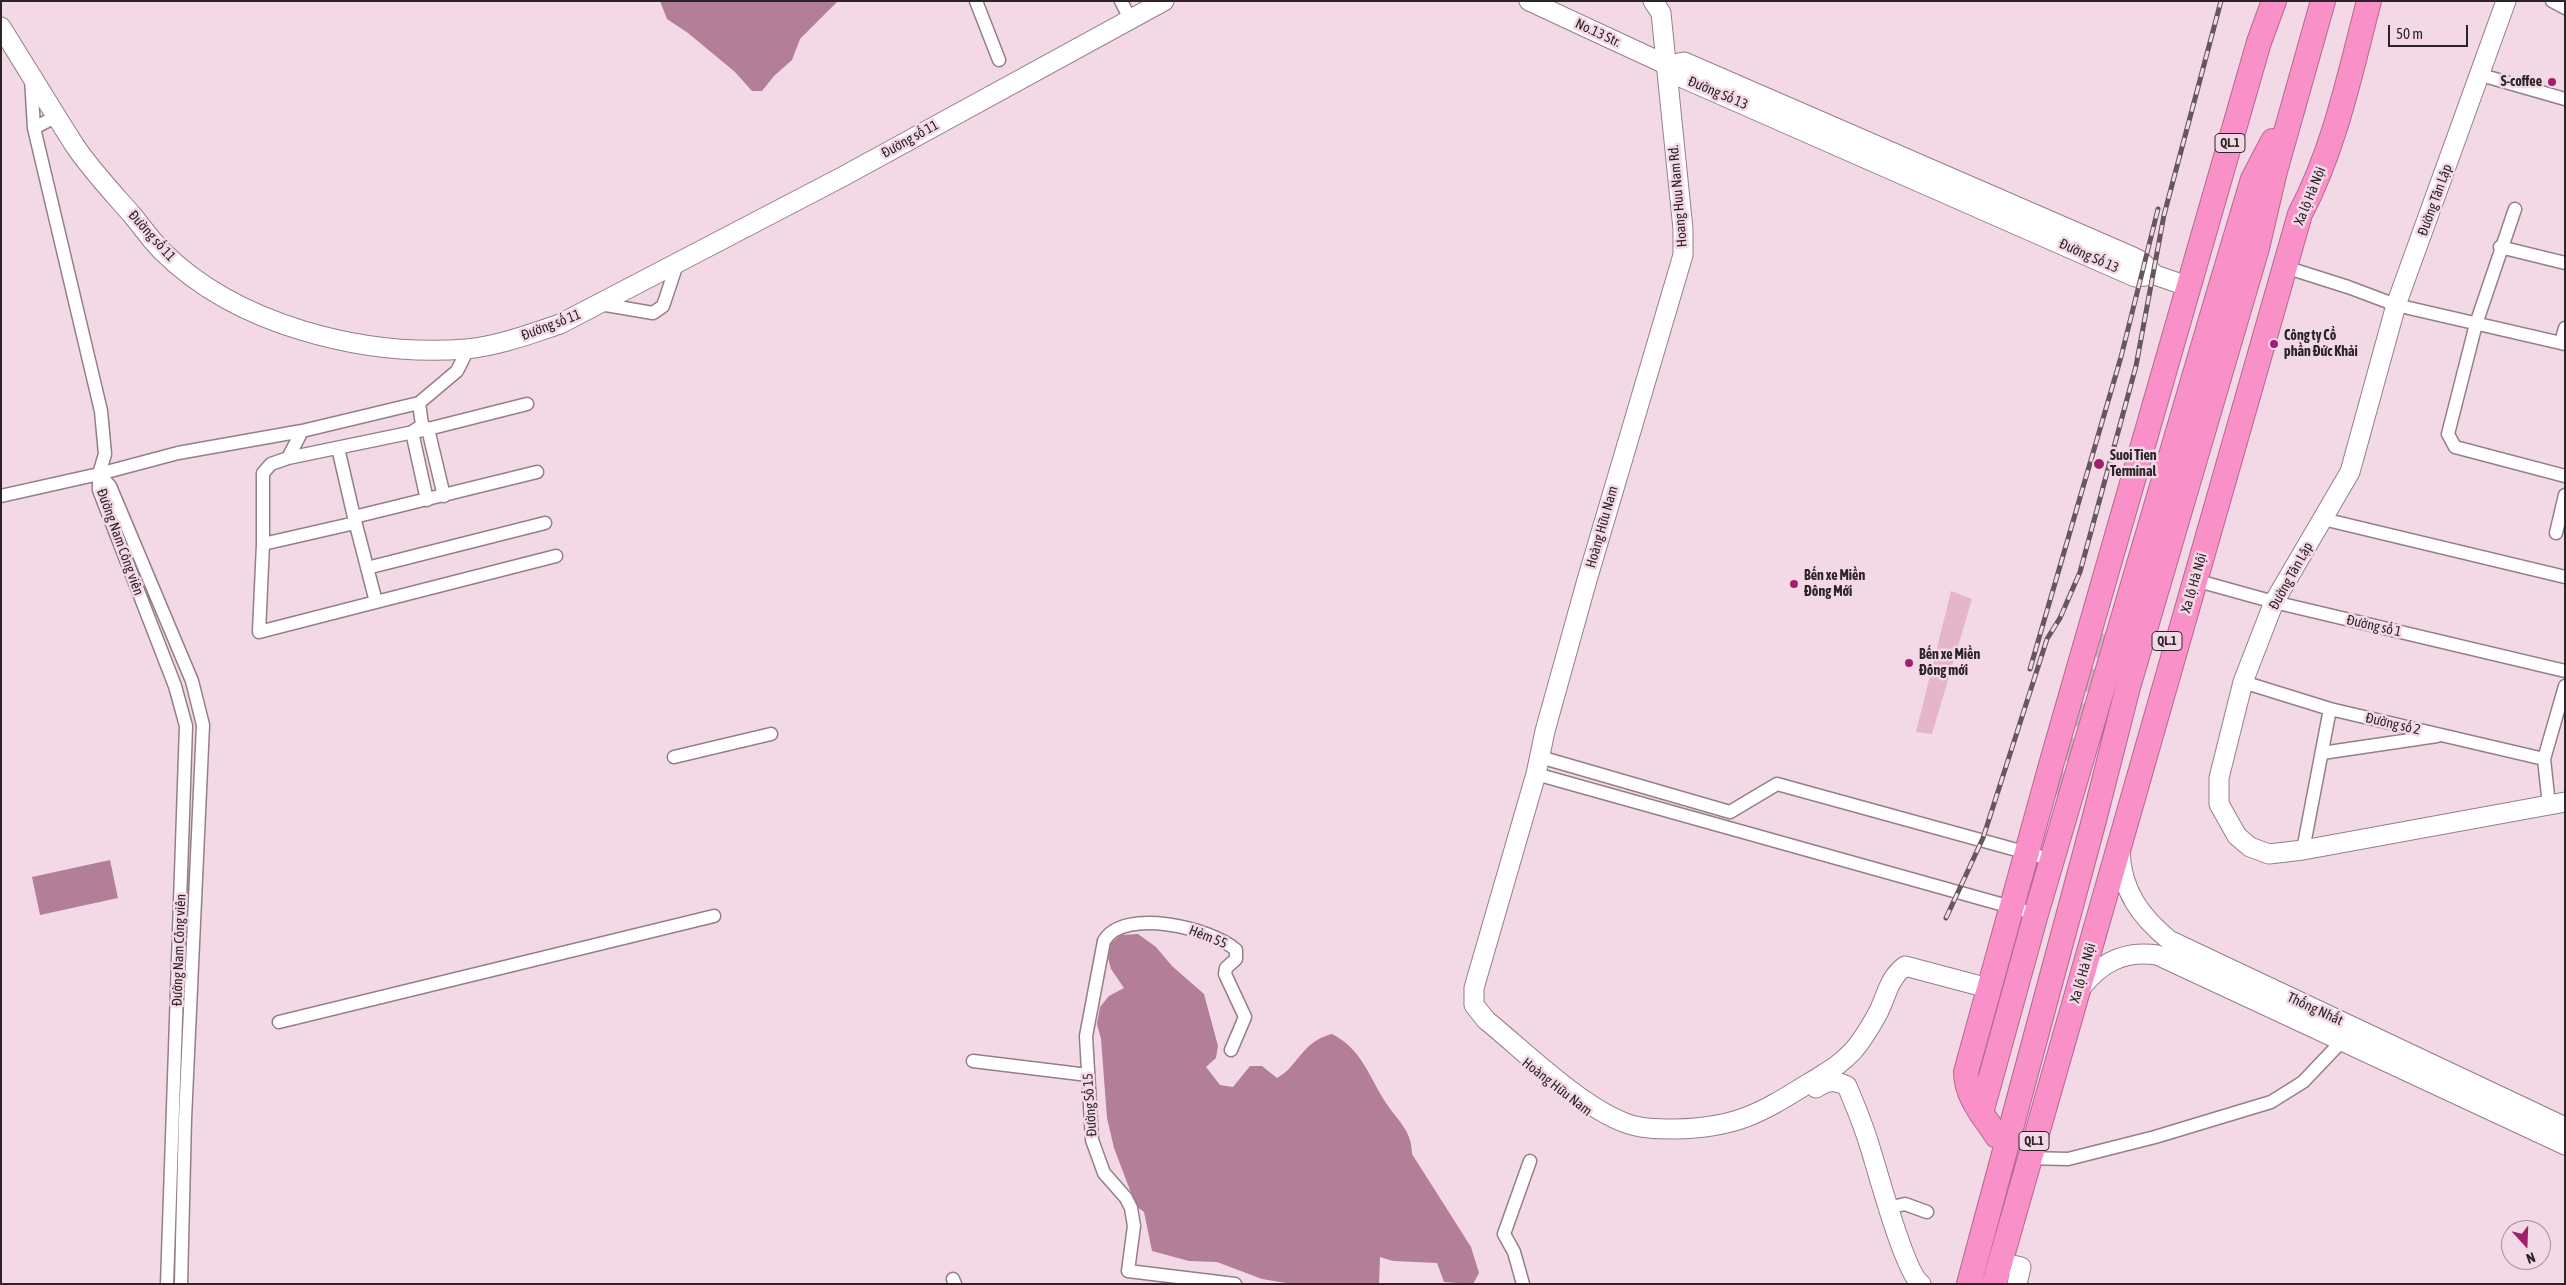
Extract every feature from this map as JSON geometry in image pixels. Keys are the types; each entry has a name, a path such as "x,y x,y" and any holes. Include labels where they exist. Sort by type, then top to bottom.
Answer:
{"highway":[{"name":"QL.1","path":"2214,239 2270,43 2275,1"},
{"name":"QL.1","path":"2013,1148 1976,1104 1966,1084 1966,1072 1988,988 2259,42 2275,1"},
{"name":"Xa lộ Hà Nội","path":"1984,1284 1995,1269 2013,1148 2128,687 2240,303 2323,1"},
{"name":"Xa lộ Hà Nội","path":"1954,1284 2075,998 2095,913 2190,579 2290,211 2310,166 2358,1"},
{"name":"Xa lộ Hà Nội","path":"2190,579 2300,214 2317,182 2331,139 2369,1"},
{"name":"Xa lộ Hà Nội","path":"1976,1104 2053,860 2253,179 2298,92"},
{"path":"2190,287 2240,303"},
{"path":"2102,631 2185,341"},
{"name":"Xa lộ Hà Nội","path":"1969,1284 2013,1148 2120,843 2147,733"},
{"path":"2048,820 2055,795"},
{"path":"1976,1104 2012,945"}],"main road":[{"name":"Đường số 11","path":"1,27 82,154 161,250 185,272 225,298 284,325 364,345 421,351 468,349 526,336 560,324 842,177 1164,1"},
{"name":"No.13 Str.","path":"1529,1 1667,65"},
{"name":"Đường Tân Lập","path":"2506,1 2396,305 2350,472 2274,602 2243,682 2219,778 2219,804 2236,836 2250,847 2269,854 2303,850 2557,804"},
{"path":"1660,5 1667,65"},
{"name":"Đường Số 13","path":"1667,65 1678,76 1998,207 2135,277 2155,276 2190,287"},
{"name":"Hoang Huu Nam Rd.","path":"1545,731 1683,255 1683,229 1674,159 1667,65"},
{"name":"Hoàng Hữu Nam","path":"1545,731 1538,766 1474,988 1474,1005 1486,1020 1579,1096 1601,1111 1624,1122 1649,1129 1701,1128 1729,1124 1780,1102 1836,1068 1854,1050 1879,1011 1894,974 1905,966 1988,988"},
{"name":"Hoàng Hữu Nam","path":"1545,731 1532,755 1466,987 1467,1008 1473,1018 1575,1104 1620,1128 1647,1136 1683,1137 1732,1131 1785,1109 1824,1083 1836,1080 1847,1086 1869,1142 1888,1208 1918,1283"},
{"name":"Thống Nhất","path":"2120,843 2124,880 2134,904 2149,924 2178,954 2342,1040 2565,1145"},
{"name":"Thống Nhất","path":"2075,998 2092,973 2118,958 2147,954 2178,954 2565,1127"},
{"path":"1995,1269 2021,1266 2017,1284"}],"street":[{"path":"976,1 999,60"},
{"path":"1122,1 1130,19"},
{"path":"2552,1 2565,8"},
{"path":"30,73 34,128 101,411 105,454 99,474"},
{"path":"2481,74 2565,99"},
{"path":"34,128 57,116"},
{"path":"2515,209 2500,247 2476,324 2448,434 2450,441 2455,447 2565,476"},
{"path":"2500,247 2565,264"},
{"path":"600,304 653,313 659,310 663,306 677,264"},
{"path":"2285,268 2348,287 2396,305 2563,343 2565,328"},
{"path":"1,496 99,474 178,453 302,431 419,403 457,371 468,349"},
{"path":"419,403 427,500"},
{"path":"527,404 288,458 271,464 263,473 263,544 259,632 556,556"},
{"path":"421,429 444,496"},
{"path":"288,458 302,431"},
{"path":"338,448 376,602"},
{"path":"263,544 537,472"},
{"name":"Đường Nam Công viên","path":"99,474 110,486 192,681 203,724 178,1144 167,1284"},
{"name":"Đường Nam Công viên","path":"99,474 99,490 175,686 186,726 178,1144 181,1284"},
{"path":"2556,533 2565,495"},
{"path":"2323,519 2565,577"},
{"path":"367,568 545,523"},
{"path":"115,532 127,529"},
{"name":"Đường số 1","path":"2190,579 2274,602 2565,671"},
{"name":"Đường số 2","path":"2243,682 2330,709 2544,759"},
{"path":"2557,804 2544,759 2565,686"},
{"path":"2303,850 2330,709"},
{"path":"674,757 772,734"},
{"path":"2322,753 2442,735"},
{"path":"1538,766 1730,812 1777,784 2053,860"},
{"path":"1538,766 2036,914"},
{"path":"279,1022 714,916"},
{"name":"Hẻm 55","path":"1104,941 1113,930 1124,926 1170,924 1209,935 1231,945 1237,954 1226,968 1225,974 1245,1017 1231,1050"},
{"name":"Đường Số 15","path":"1104,941 1086,1036 1092,1140 1104,1173 1126,1198 1134,1217 1128,1271 1235,1284"},
{"path":"2013,1148 2068,1159 2155,1137 2271,1102 2303,1082 2342,1040"},
{"path":"973,1062 1088,1075"},
{"path":"1523,1284 1514,1252 1504,1234 1530,1161"},
{"path":"1888,1208 1905,1204 1927,1212"}],"shaded area":[{"path":"660,1 838,1 800,39 792,60 774,76 762,91 752,91 735,72 688,33 667,19"},
{"path":"1951,591 1972,599 1932,734 1916,732"},
{"path":"110,860 118,898 40,915 32,877"},
{"path":"1138,934 1156,947 1172,966 1204,994 1218,1046 1216,1058 1206,1067 1220,1085 1233,1087 1250,1066 1262,1066 1277,1078 1314,1042 1332,1034 1351,1047 1364,1064 1386,1103 1404,1127 1410,1139 1412,1154 1471,1247 1479,1273 1473,1284 1444,1282 1437,1263 1393,1261 1380,1257 1379,1284 1292,1284 1262,1279 1217,1262 1189,1261 1152,1251 1144,1212 1136,1206 1114,1148 1107,1118 1101,1039 1097,1024 1100,1007 1109,996 1124,988 1111,969 1108,958 1111,943 1121,935"}],"tunnel":[{"path":"2055,795 2102,631"}],"railway":[{"path":"1946,918 1983,838 2047,639 2060,618 2080,572 2136,366 2164,215 2221,1"},
{"path":"2030,669 2121,357 2158,209"}],"place":[{"name":"S-coffee","path":"2552,82"},
{"name":"Công ty Cổ phần Đức Khải","path":"2274,344"},
{"name":"Suoi Tien Terminal","path":"2099,464"},
{"name":"Bến xe Miền Đông Mới","path":"1794,584"},
{"name":"Bến xe Miền Đông mới","path":"1909,663"}]}
